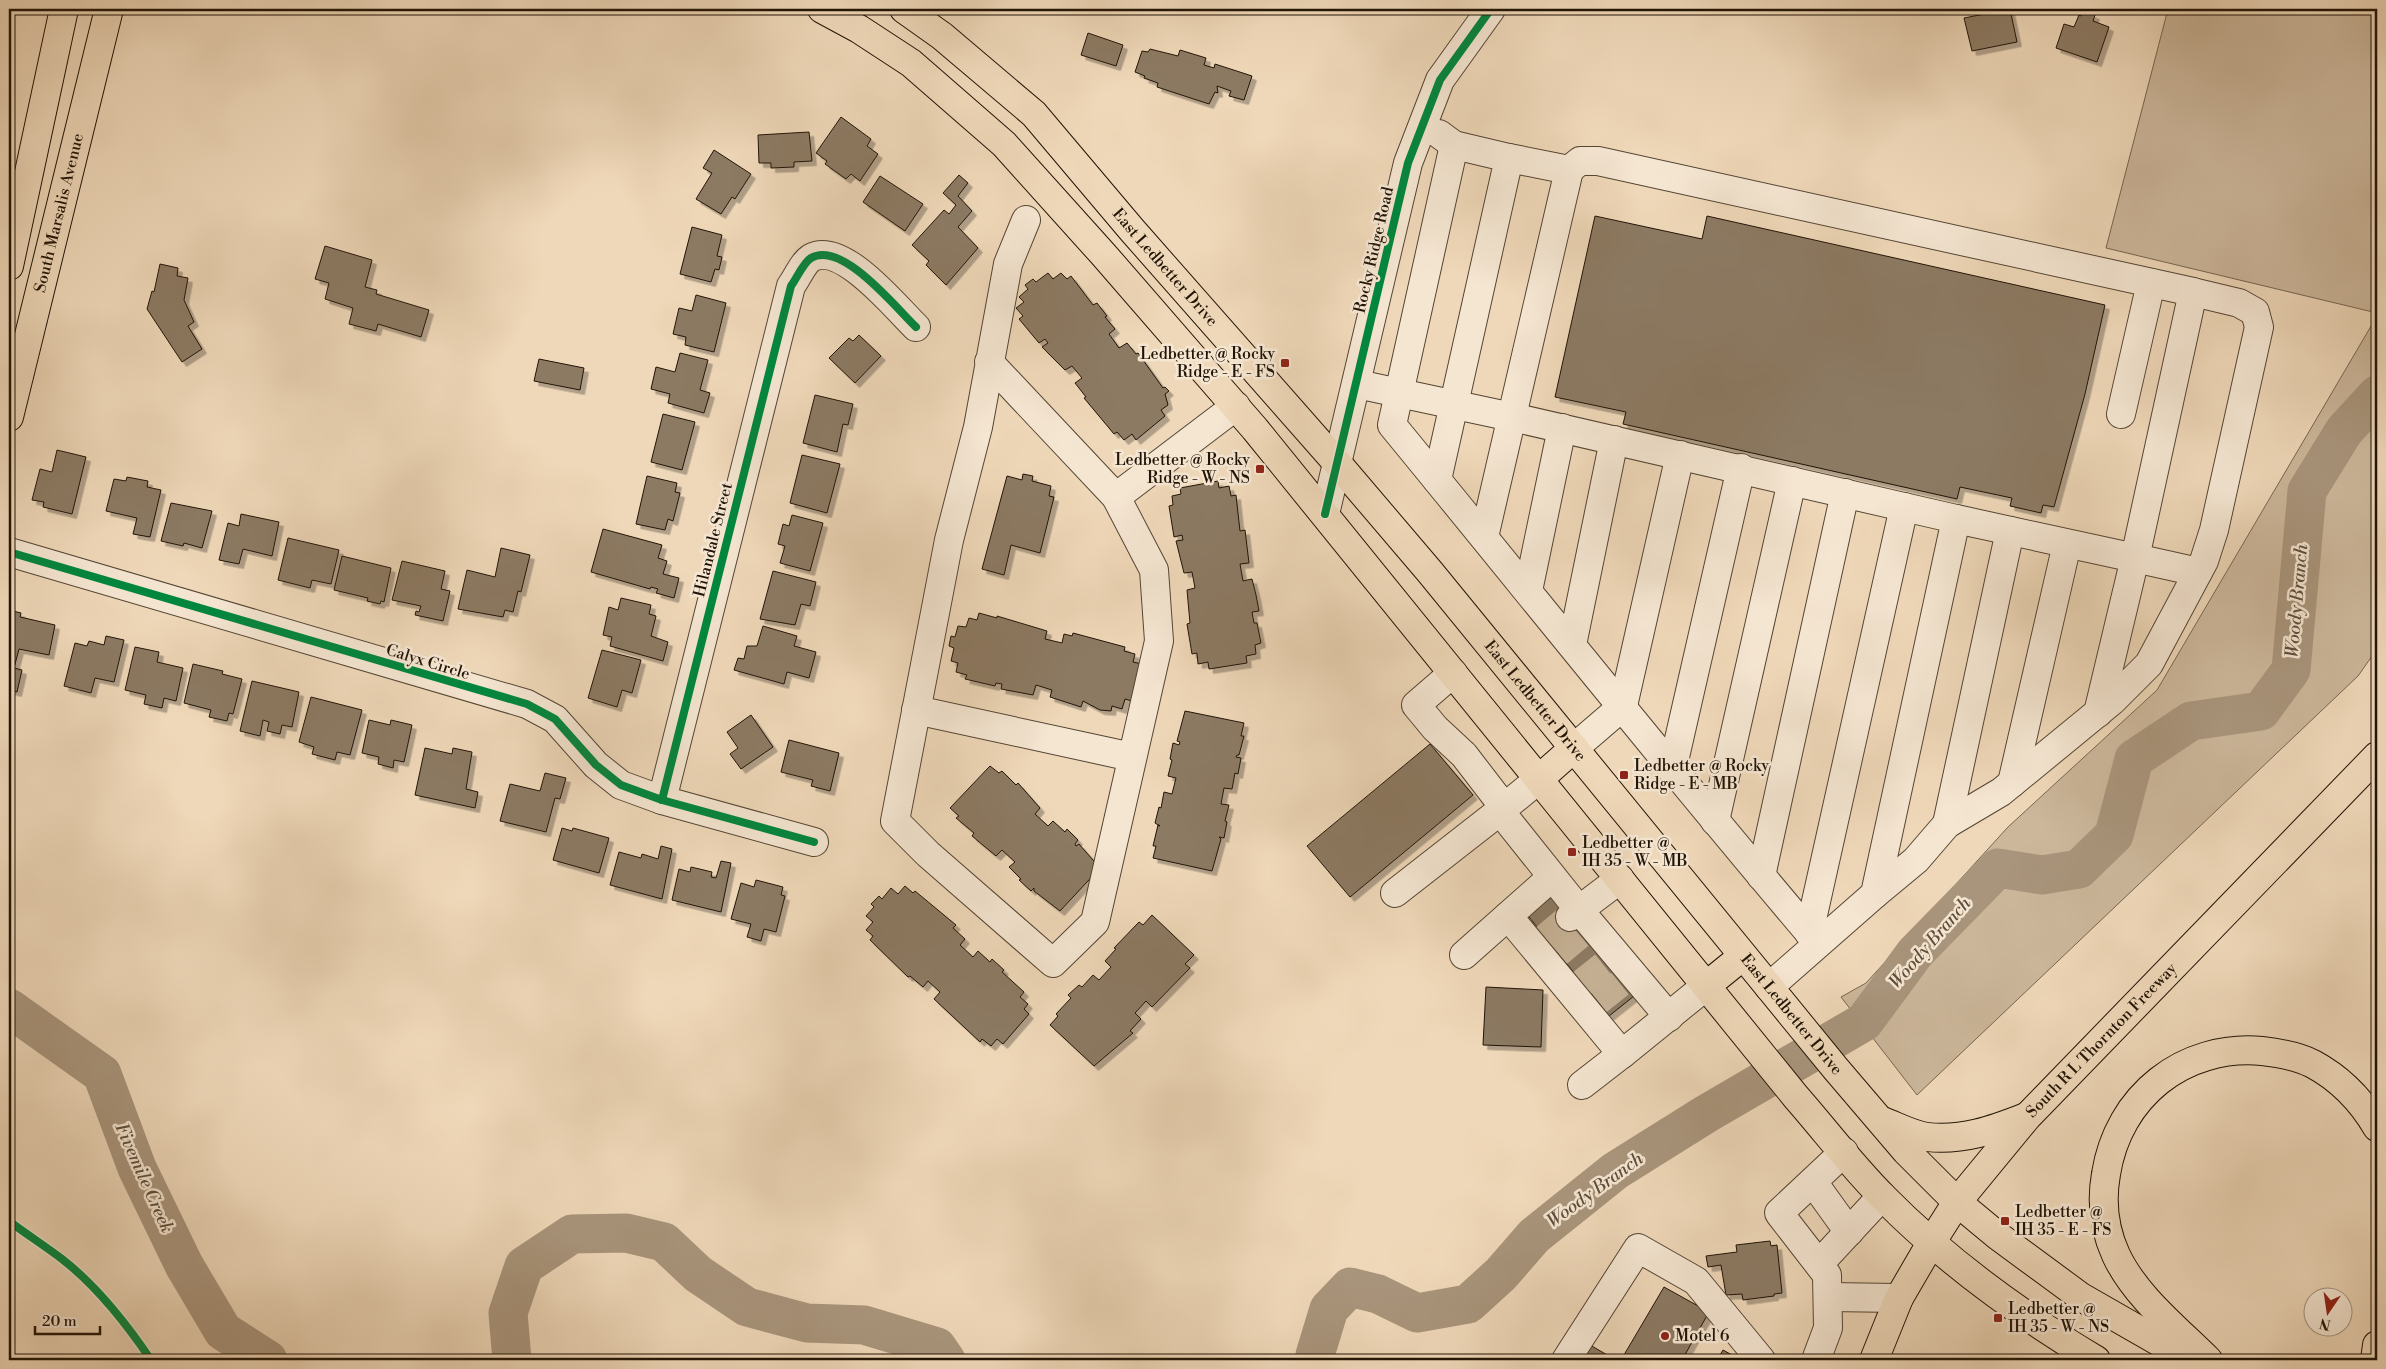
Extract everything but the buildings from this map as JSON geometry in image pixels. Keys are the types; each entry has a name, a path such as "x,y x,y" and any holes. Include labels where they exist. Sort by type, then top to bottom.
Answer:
{"main road":[{"path":"9,266 64,9"},
{"name":"South Marsalis Avenue","path":"9,417 109,9"},
{"path":"822,9 859,29 911,63 1004,144 1103,254 1236,406 1748,1038 1882,1196 1931,1242 1988,1288 2056,1336 2096,1360"},
{"name":"East Ledbetter Drive","path":"904,9 942,36 1034,114 1132,230 1338,464 1574,748 1877,1119 1957,1202 1998,1236 2082,1297 2191,1360"},
{"path":"46,100 84,110"},
{"path":"1004,144 1034,114"},
{"path":"1539,779 1574,748"},
{"name":"South R L Thornton Freeway","path":"1874,1360 1899,1298 1931,1242 1957,1202 2027,1117 2377,756"},
{"path":"1706,986 1743,956"},
{"path":"2208,1360 2131,1280 2116,1256 2107,1228 2102,1195 2108,1162 2117,1133 2133,1107 2155,1083 2184,1064 2216,1053 2250,1050 2282,1053 2312,1063 2338,1079 2364,1105 2377,1127"},
{"path":"1877,1119 1925,1137 1954,1138 1984,1133 2027,1117"},
{"path":"2375,1360 2377,1345"},
{"path":"2375,1360 2377,1353"}],"street":[{"name":"Rocky Ridge Road","path":"1325,514 1408,163 1440,80 1491,9"},
{"path":"1421,129 1440,134 1454,145 1569,170"},
{"path":"1454,145 1392,425 1623,706 1672,770 1814,938"},
{"path":"1437,480 1509,158"},
{"path":"1484,537 1569,170 1580,161 1598,161 2239,302 2255,312 2259,326 2214,530 2198,572 2149,664 2098,712 2012,783 1946,824 1916,860 1875,894 1814,938 1775,995"},
{"path":"989,362 1116,497 1154,570 1159,641 1095,922 1053,963 928,854 895,820 949,540 978,427 989,362 1008,264 1026,220"},
{"name":"Hilandale Street","path":"662,800 791,286 809,259 816,255 827,255 858,269 916,327"},
{"path":"2121,414 2151,283"},
{"path":"2098,712 2135,558 2193,292"},
{"path":"1357,384 1741,468 1956,519 2198,572"},
{"path":"1116,497 1236,406"},
{"path":"1528,591 1562,428"},
{"path":"1572,645 1614,440"},
{"path":"1574,748 1623,706 1680,456"},
{"path":"1672,770 1741,468"},
{"path":"1715,821 1792,481"},
{"path":"1761,876 1845,493"},
{"path":"1814,938 1904,507"},
{"path":"1875,894 1956,519"},
{"path":"1946,824 2010,531"},
{"path":"2012,783 2067,544"},
{"name":"Calyx Circle","path":"9,552 527,704 555,719 596,765 621,785 662,800 814,842"},
{"path":"1453,673 1416,705 1435,728 1464,755 1552,877 1581,921 1620,968 1669,1017"},
{"path":"916,710 1132,757"},
{"path":"1395,893 1539,779"},
{"path":"1464,955 1552,877"},
{"path":"1581,921 1620,879"},
{"path":"1508,916 1546,950 1584,997 1622,1054"},
{"path":"1582,1085 1706,986"},
{"path":"1816,1360 1828,1328 1827,1275 1779,1213 1844,1152"},
{"path":"1813,1182 1848,1232"},
{"path":"1818,1264 1882,1196"},
{"path":"1566,1360 1638,1248 1696,1281 1761,1360"},
{"path":"1828,1297 1899,1298"}],"shaded area":[{"path":"2168,9 2377,9 2377,313 2106,248"},
{"path":"2377,316 2377,649 2358,676 1917,1095 1841,997 1866,983 2008,827 2157,690"}],"waterway":[{"name":"Woody Branch","path":"1317,1360 1315,1355 1329,1309 1350,1287 1378,1294 1417,1313 1468,1304 1501,1274 1534,1236 1615,1171 1706,1114 1864,1022 1915,953 1998,868 2042,875 2079,869 2114,835 2134,759 2191,721 2261,711 2291,670 2307,491 2344,431 2377,395"},
{"name":"Fivemile Creek","path":"9,1008 102,1074 137,1168 184,1265 223,1331 268,1360"},
{"name":"Fivemile Creek","path":"512,1360 508,1313 524,1266 572,1234 626,1233 664,1242 698,1274 747,1307 807,1323 864,1325 937,1347 946,1360"}],"tunnel":[{"path":"1545,938 1570,917"},
{"path":"1558,953 1582,933"},
{"path":"1582,983 1607,963"},
{"path":"1598,1001 1622,982"}],"cycle path":[{"path":"1325,514 1408,163 1440,80 1491,9"},
{"path":"662,800 791,286 811,258 824,255 838,259 853,267 868,279 916,327"},
{"path":"9,552 527,704 555,719 596,765 621,785 662,800 814,842"},
{"path":"9,1221 62,1259 88,1281 121,1319 151,1360"}],"place":[{"name":"Ledbetter @ Rocky Ridge - E - FS","path":"1285,363"},
{"name":"Ledbetter @ Rocky Ridge - W - NS","path":"1260,469"},
{"name":"Ledbetter @ Rocky Ridge - E - MB","path":"1624,775"},
{"name":"Ledbetter @ IH 35 - W - MB","path":"1572,852"},
{"name":"Ledbetter @ IH 35 - E - FS","path":"2005,1221"},
{"name":"Ledbetter @ IH 35 - W - NS","path":"1998,1318"},
{"name":"Motel 6","path":"1665,1336"}]}
